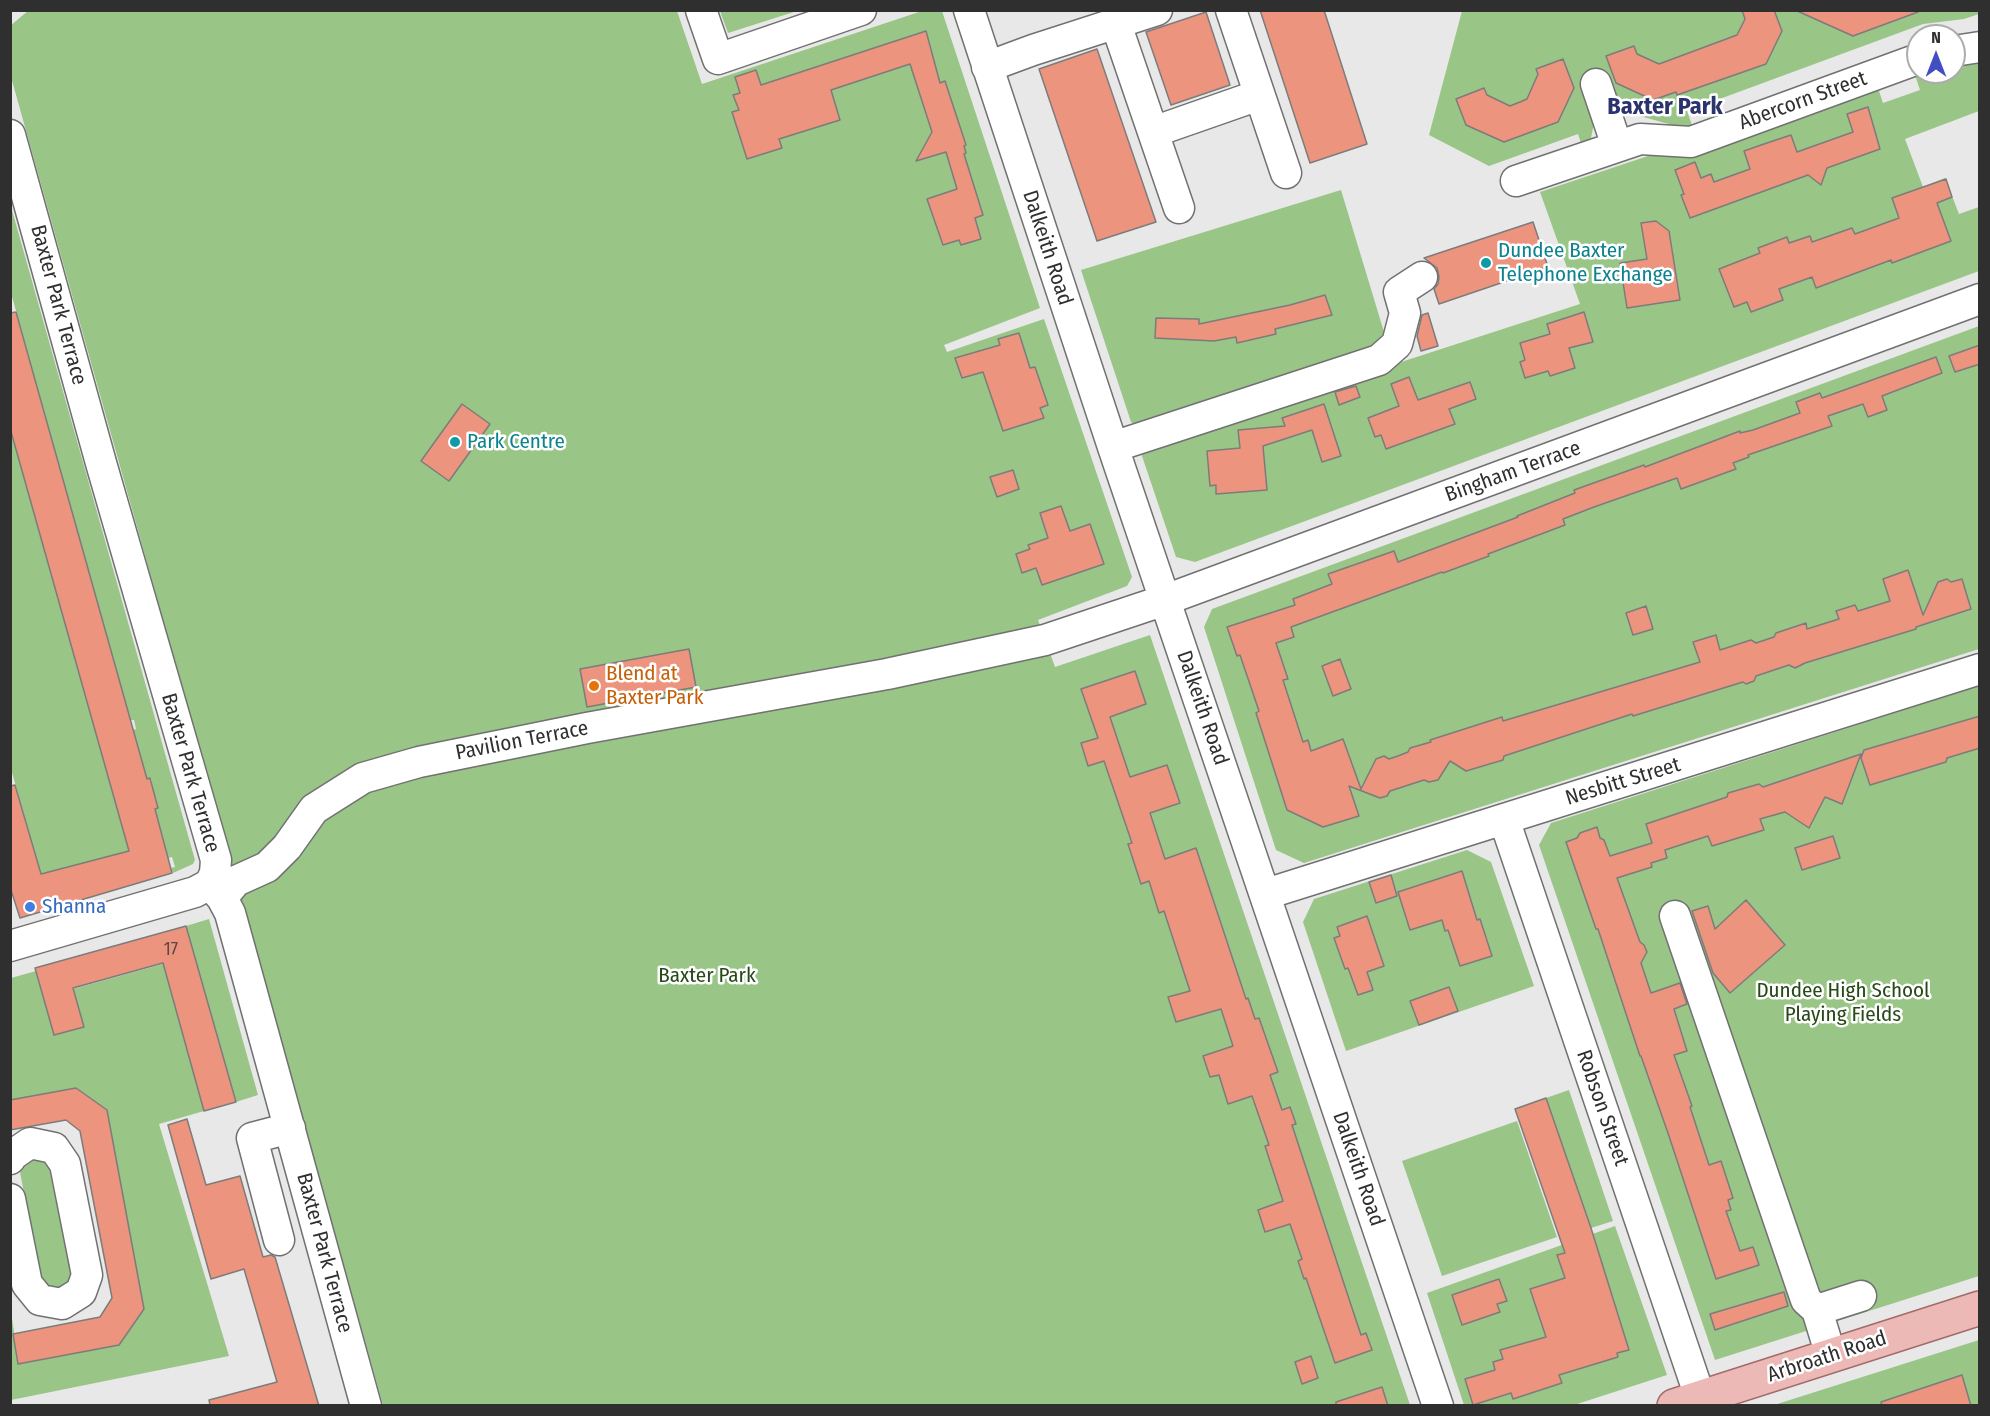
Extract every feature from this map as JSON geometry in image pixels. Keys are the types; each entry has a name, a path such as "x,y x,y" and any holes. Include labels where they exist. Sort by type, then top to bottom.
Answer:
{"main road":[{"name":"Arbroath Road","path":"1687,1401 1980,1308"}],"street":[{"path":"701,10 718,59 861,10"},
{"name":"Dalkeith Road","path":"969,10 1113,447 1438,1406"},
{"path":"987,67 1157,10"},
{"path":"1231,10 1286,173"},
{"path":"1116,24 1179,208"},
{"name":"Abercorn Street","path":"1516,181 1640,139 1691,142 1906,63"},
{"path":"1596,84 1617,146"},
{"path":"1153,132 1259,95"},
{"name":"Baxter Park Terrace","path":"10,135 101,463 216,860 216,891 230,913 366,1406"},
{"path":"1113,447 1378,360 1397,344 1405,313 1399,292 1422,277"},
{"name":"Bingham Terrace","path":"1045,640 1165,600 1980,299"},
{"name":"Pavilion Terrace","path":"216,891 267,867 287,847 314,809 363,778 430,760 598,726 887,674 1045,640"},
{"name":"Nesbitt Street","path":"1266,894 1980,669"},
{"name":"Robson Street","path":"1504,819 1687,1401"},
{"path":"10,946 195,892 216,891"},
{"path":"1675,916 1806,1300 1817,1310 1831,1356"},
{"path":"279,1240 252,1137 290,1128"},
{"path":"10,1159 30,1143 54,1148 65,1164 87,1275 81,1292 62,1304 40,1300 27,1284 13,1230 10,1199"},
{"path":"1817,1310 1861,1296"}],"green space":[{"name":"Baxter Park","path":"29,10 677,11 702,84 922,11 942,11 1040,308 944,345 947,352 1044,319 1132,577 1127,586 1038,620 1055,667 1150,635 1410,1405 383,1405 11,77 10,26"},
{"path":"720,10 797,11 728,33"},
{"path":"1462,11 1979,11 1979,14 1964,19 1906,24 1906,30 1687,111 1693,128 1683,128 1622,111 1608,74 1583,83 1595,118 1590,143 1583,149 1578,134 1489,166 1429,135"},
{"path":"1979,56 1979,111 1905,139 1923,187 1945,178 1959,214 1979,207 1979,271 1195,562 1176,557 1139,447 1580,304 1540,192 1663,151 1877,85 1883,103 1920,90 1918,84 1966,84 1966,59"},
{"path":"1341,190 1384,332 1372,354 1142,428 1131,422 1081,270"},
{"path":"10,203 195,860 193,864 173,873 171,868 175,867 172,857 168,858 155,809 158,807 156,798 152,799 149,790 153,789 151,778 147,779 133,730 136,729 134,720 130,720 11,293"},
{"path":"1979,326 1979,649 1304,863 1276,850 1204,627 1212,609"},
{"path":"10,428 129,851 41,874 11,769"},
{"name":"Dundee High School Playing Fields","path":"1979,686 1979,1276 1715,1360 1539,845 1551,823"},
{"path":"1467,850 1491,862 1534,986 1346,1051 1303,922 1314,899"},
{"path":"209,919 258,1095 236,1102 186,926"},
{"path":"163,964 204,1111 159,1124 229,1356 11,1400 11,1312 19,1364 119,1345 144,1309 107,1110 76,1088 11,1100 11,978 36,971 55,1035 84,1027 73,989"},
{"path":"1569,1090 1613,1221 1591,1228 1546,1098"},
{"path":"1517,1121 1557,1237 1442,1276 1402,1161"},
{"path":"33,1159 42,1161 49,1167 71,1276 67,1286 58,1290 49,1289 41,1281 20,1172 24,1164"},
{"path":"1615,1226 1667,1375 1574,1405 1464,1405 1427,1293"},
{"path":"1979,1340 1979,1405 1774,1405"}],"building":[{"path":"1260,10 1324,10 1367,144 1310,163"},
{"path":"1742,10 1774,10 1782,31 1766,64 1677,95 1676,92 1653,100 1616,83 1606,56 1634,46 1637,54 1659,64 1737,35 1745,19"},
{"path":"1795,10 1918,10 1918,12 1853,36"},
{"path":"1206,12 1230,85 1171,105 1146,32"},
{"path":"926,31 940,83 945,81 966,145 964,154 983,215 975,218 981,239 961,245 959,240 943,245 927,199 957,189 946,152 916,161 932,132 910,64 831,90 840,120 779,139 782,148 747,159 732,112 739,110 733,95 740,93 735,77 756,70 761,85"},
{"path":"1097,49 1156,222 1097,241 1039,69"},
{"path":"1563,59 1574,88 1558,122 1504,142 1466,125 1456,99 1484,88 1487,95 1510,106 1527,99 1538,74 1536,69"},
{"path":"1868,107 1880,149 1827,168 1821,185 1808,175 1690,218 1675,170 1695,162 1701,178 1711,174 1714,182 1750,169 1744,151 1791,135 1797,152 1853,132 1847,114"},
{"path":"1946,179 1952,197 1937,203 1951,241 1816,288 1812,277 1779,289 1783,300 1751,312 1747,302 1734,307 1719,269 1760,253 1758,248 1787,237 1789,243 1810,236 1812,242 1852,228 1855,234 1899,218 1892,198"},
{"path":"1656,221 1669,231 1680,300 1627,308 1620,263 1647,259 1641,223"},
{"name":"Dundee Baxter Telephone Exchange","path":"1533,222 1548,267 1439,304 1434,289 1439,277 1437,268 1424,258"},
{"path":"1325,295 1332,315 1275,329 1276,334 1237,343 1236,337 1214,341 1155,338 1156,318 1199,319 1199,324 1290,305"},
{"path":"16,312 147,779 150,778 158,808 155,809 172,873 20,918 10,887 10,786 15,785 41,874 129,851 10,428 10,313"},
{"path":"1584,312 1593,342 1569,348 1575,368 1550,376 1548,371 1525,378 1520,362 1525,360 1520,343 1550,334 1547,324"},
{"path":"1428,313 1438,346 1421,351 1417,336 1422,315"},
{"path":"1019,333 1030,368 1035,367 1048,405 1040,408 1044,418 1003,431 983,372 962,378 955,358 1000,345 998,339"},
{"path":"1980,345 1980,364 1955,372 1949,356"},
{"path":"1936,357 1942,373 1882,396 1887,410 1868,417 1863,404 1828,416 1832,426 1748,455 1749,457 1733,463 1736,469 1681,489 1677,478 1594,507 1563,519 1565,525 1488,554 1489,556 1291,627 1294,637 1276,643 1288,679 1283,680 1303,742 1308,740 1311,751 1343,739 1361,789 1376,759 1384,756 1389,759 1398,756 1408,752 1410,748 1431,742 1430,740 1502,717 1503,721 1700,662 1693,642 1716,635 1720,650 1751,640 1756,643 1774,637 1776,633 1806,623 1807,629 1839,619 1836,611 1855,605 1858,611 1890,601 1883,579 1908,570 1923,615 1938,582 1947,579 1951,582 1962,579 1971,609 1795,668 1789,665 1756,676 1754,681 1746,684 1743,682 1633,716 1632,714 1504,756 1503,760 1466,771 1450,761 1438,780 1429,782 1424,780 1390,791 1387,796 1380,798 1349,786 1359,816 1323,827 1287,810 1256,713 1259,711 1240,655 1237,656 1227,627 1295,605 1293,599 1332,584 1328,574 1394,551 1398,562 1518,517 1575,493 1574,490 1644,465 1645,467 1740,431 1740,433 1753,430 1800,413 1796,402 1820,393 1822,398"},
{"path":"1409,377 1418,400 1470,382 1476,399 1449,409 1455,424 1386,449 1381,435 1375,437 1368,418 1399,406 1391,384"},
{"path":"1356,386 1360,397 1339,405 1335,392"},
{"name":"Park Centre","path":"462,404 490,424 449,481 421,461"},
{"path":"1324,404 1341,456 1322,462 1312,430 1263,446 1267,490 1216,494 1216,485 1210,486 1207,451 1240,448 1238,430 1285,426 1282,418"},
{"path":"1013,470 1019,489 997,497 990,477"},
{"path":"1061,506 1070,531 1090,524 1104,564 1042,585 1036,568 1022,573 1016,554 1030,549 1028,545 1048,538 1040,513"},
{"path":"1646,606 1653,629 1633,635 1626,613"},
{"path":"689,649 696,687 587,707 580,669"},
{"path":"1340,659 1351,689 1333,696 1322,666"},
{"path":"1135,671 1146,704 1110,717 1130,777 1167,765 1180,803 1150,813 1165,859 1196,848 1246,999 1248,998 1255,1019 1259,1018 1278,1072 1270,1075 1282,1110 1290,1107 1296,1124 1292,1125 1361,1335 1366,1333 1372,1350 1335,1363 1298,1261 1302,1259 1290,1224 1265,1232 1258,1210 1283,1201 1265,1146 1269,1145 1252,1096 1228,1104 1219,1075 1210,1077 1203,1056 1233,1046 1221,1009 1176,1022 1168,997 1190,991 1164,911 1159,913 1149,881 1141,884 1128,844 1132,843 1104,761 1088,766 1081,743 1098,738 1081,689"},
{"path":"1980,716 1980,748 1947,758 1946,762 1870,785 1861,758 1864,750"},
{"path":"1861,754 1842,804 1825,797 1809,828 1785,812 1760,819 1764,830 1712,846 1708,836 1665,850 1667,858 1651,863 1652,867 1617,878 1640,942 1647,952 1641,963 1651,993 1680,983 1687,1004 1674,1009 1687,1051 1674,1055 1709,1165 1721,1161 1733,1198 1728,1200 1731,1210 1726,1211 1740,1251 1753,1247 1759,1265 1716,1279 1598,929 1596,929 1566,842 1577,838 1580,833 1597,827 1610,856 1652,843 1646,824 1727,797 1728,793 1759,784 1763,787"},
{"path":"1833,836 1840,858 1802,870 1795,848"},
{"path":"1462,871 1477,920 1480,919 1492,956 1460,966 1448,930 1445,931 1442,920 1410,930 1398,892"},
{"path":"1391,875 1397,896 1376,903 1369,882"},
{"path":"1746,900 1785,945 1730,993 1713,973 1692,911 1708,906 1715,929"},
{"path":"1367,916 1384,966 1367,972 1373,990 1358,995 1348,968 1345,969 1334,938 1340,936 1337,927"},
{"path":"186,926 236,1102 204,1111 163,963 73,988 84,1027 54,1035 35,968"},
{"path":"1449,987 1458,1011 1419,1025 1410,1001"},
{"path":"76,1088 107,1110 144,1309 119,1345 18,1364 13,1334 100,1317 112,1298 80,1131 66,1120 10,1130 10,1100"},
{"path":"1546,1098 1591,1228 1629,1350 1617,1353 1618,1357 1559,1375 1562,1383 1513,1399 1511,1393 1473,1405 1465,1379 1495,1370 1493,1362 1503,1359 1500,1350 1546,1337 1530,1289 1565,1278 1557,1255 1565,1253 1515,1109"},
{"path":"187,1119 206,1185 240,1176 263,1257 271,1255 275,1257 319,1406 210,1405 209,1400 277,1382 244,1269 211,1279 168,1125"},
{"path":"1499,1279 1507,1301 1497,1304 1500,1312 1462,1325 1452,1295"},
{"path":"1784,1292 1788,1306 1715,1330 1710,1314"},
{"path":"1311,1356 1318,1378 1302,1384 1295,1362"},
{"path":"1962,1375 1971,1406 1882,1406 1881,1402"},
{"path":"1382,1387 1388,1406 1336,1406 1336,1402"}],"place":[{"name":"Dundee Baxter Telephone Exchange","path":"1486,263"},
{"name":"Park Centre","path":"455,442"},
{"name":"Blend at Baxter Park","path":"594,686"},
{"name":"Shanna","path":"30,907"}],"district":[{"name":"Baxter Park","path":"1665,107"}]}
